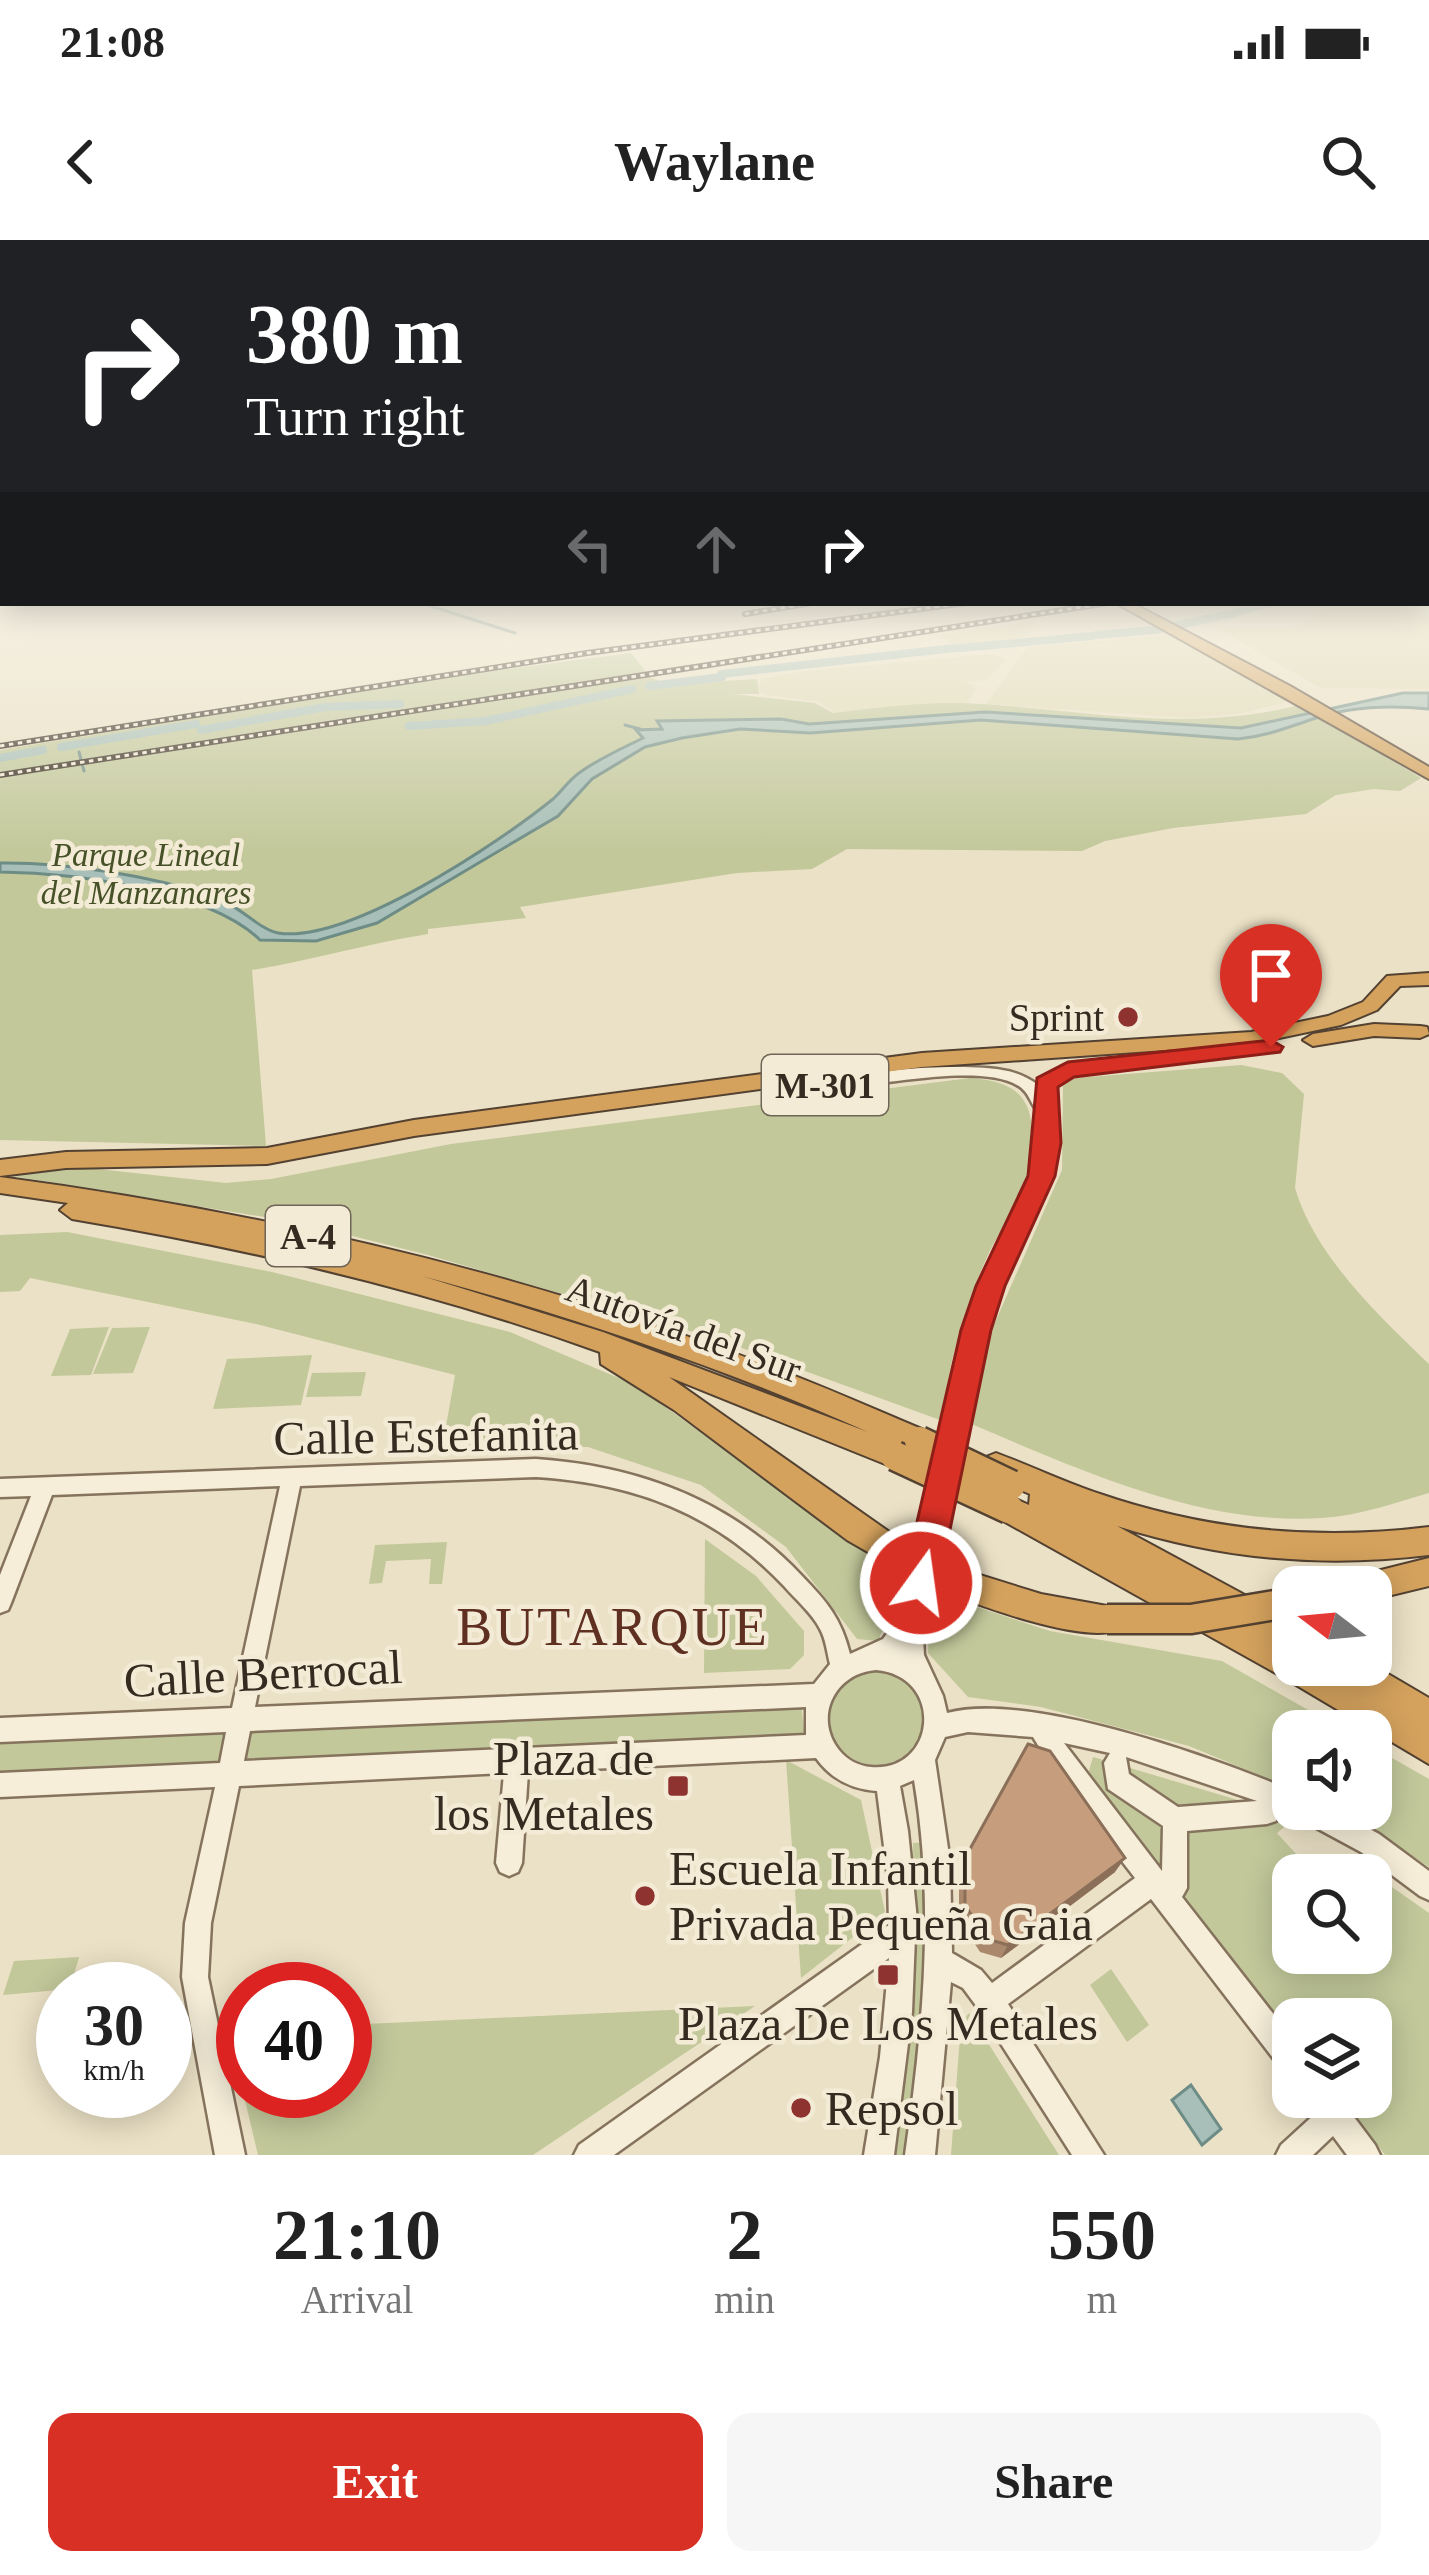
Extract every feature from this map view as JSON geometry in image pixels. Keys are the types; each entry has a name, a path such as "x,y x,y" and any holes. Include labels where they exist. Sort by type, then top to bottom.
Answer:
{"highway":[{"path":"1259,674 1427,768"},
{"path":"1278,674 1427,768"},
{"name":"M-301","path":"0,1168 67,1160 267,1156 533,1112 922,1060 1251,1038 1334,1021 1370,1006 1381,988 1394,980 1429,979"},
{"name":"M-301","path":"1381,988 1379,1001 1388,1015 1424,1034"},
{"name":"M-301","path":"121,1160 233,1171 950,1069 1168,1059 1374,1030 1424,1034"},
{"path":"0,1155 267,1156"},
{"name":"Autovía del Sur","path":"0,1185 263,1226 478,1279 738,1365 907,1449"},
{"name":"Autovía del Sur","path":"0,1201 198,1231 436,1287 727,1384 1013,1490 1272,1627"},
{"path":"436,1287 481,1309 608,1354 659,1382 894,1553 951,1580 1041,1609 1107,1619 1191,1618 1272,1605"},
{"path":"1013,1490 1225,1542 1337,1552 1429,1541"},
{"name":"Autovía del Sur","path":"1013,1490 1272,1652"},
{"path":"1392,1581 1429,1572"},
{"path":"1392,1591 1429,1585"},
{"name":"Autovía del Sur","path":"1328,1686 1429,1747"},
{"path":"1377,1686 1429,1717"}],"street":[{"path":"923,1761 887,1780 862,1777 840,1765 824,1746 815,1720 818,1694 842,1665 890,1647 910,1619 932,1546 976,1330 1003,1257 1042,1176 1046,1084 1054,1075 1168,1059"},
{"path":"856,1081 985,1071 1006,1074 1035,1090 1046,1121"},
{"name":"Calle Estefanita","path":"0,1487 548,1468 648,1486 729,1524 784,1569 828,1622 842,1665"},
{"path":"230,2155 195,1977 198,1923 292,1477"},
{"path":"0,1603 45,1486"},
{"path":"910,1619 913,1655 936,1728 923,1761 943,1895 938,2024 920,2155"},
{"path":"869,1658 902,1666 927,1691"},
{"name":"Calle Berrocal","path":"0,1730 818,1694"},
{"path":"936,1728 970,1720 1041,1729 1205,1770 1272,1795"},
{"path":"1041,1729 1272,2033"},
{"path":"0,1785 824,1746"},
{"path":"508,1862 517,1761"},
{"path":"1116,1763 1118,1780 1175,1820 1267,1812"},
{"path":"879,2155 902,2015 905,1930 897,1832 887,1780"},
{"path":"990,2001 1163,1885 1175,1820"},
{"path":"1344,1830 1429,1887"},
{"path":"589,2155 905,1930"},
{"path":"940,1961 972,1979 990,2001 1089,2155"},
{"path":"1292,2155 1319,2118"},
{"path":"1337,2118 1365,2155"}],"shaded area":[{"path":"785,674 992,674 987,680 964,682 976,688 967,703 836,713 819,702 762,694 758,687 762,679"},
{"path":"1008,674 1241,674 1290,701 1237,714 1189,718 986,704"},
{"path":"1297,674 1429,674 1429,689 1321,688"}],"green space":[{"name":"Parque Lineal del Manzanares","path":"648,674 666,684 757,679 759,694 733,694 815,703 833,713 962,703 1172,719 1256,714 1300,705 1421,778 1400,791 1374,789 1336,795 1306,814 1173,828 1105,841 1082,851 847,849 812,869 737,873 520,907 526,918 428,929 428,934 252,970 266,1146 0,1140 0,750 461,675"},
{"path":"1241,1065 1282,1073 1304,1094 1295,1188 1304,1213 1351,1284 1429,1364 1429,1493 1336,1517 1231,1513 1141,1491 969,1423 989,1336 1062,1170 1063,1084 1076,1078"},
{"path":"970,1078 998,1082 1024,1100 1031,1123 1031,1152 1025,1187 986,1259 964,1318 943,1421 714,1338 428,1255 301,1223 6,1175 89,1168 226,1183 271,1179 451,1144"},
{"path":"67,1232 272,1272 510,1332 633,1384 887,1566 898,1592 878,1641 857,1639 786,1547 701,1485 588,1447 442,1449 455,1375 256,1324 30,1278 20,1291 0,1292 0,1235"},
{"path":"109,1327 91,1375 51,1376 70,1329"},
{"path":"150,1327 133,1373 93,1374 112,1328"},
{"path":"312,1355 301,1405 213,1409 227,1359"},
{"path":"366,1372 361,1396 306,1397 312,1373"},
{"path":"705,1539 756,1576 804,1631 804,1655 790,1669 704,1673"},
{"path":"447,1542 442,1584 429,1584 431,1559 386,1561 382,1583 369,1584 375,1545"},
{"path":"943,1596 1050,1631 1222,1661 1308,1710 1272,1710 1272,1780 1189,1746 1041,1707 968,1697 928,1653 929,1628"},
{"path":"876,1669 894,1672 910,1683 921,1699 921,1735 910,1751 894,1762 876,1765 858,1762 842,1751 831,1735 828,1717 831,1699 842,1683 858,1672"},
{"path":"801,1702 805,1739 238,1764 246,1727"},
{"path":"229,1729 221,1766 0,1776 0,1739"},
{"path":"1093,1757 1248,1803 1272,1815 1272,1830 1281,1830 1277,1833 1296,1854 1272,1854 1272,1974 1392,1974 1392,1887 1429,1913 1429,2155 1385,2155 1356,2118 1392,2118 1392,1998 1272,1998 1272,2011 1099,1794 1089,1771"},
{"path":"1392,1758 1429,1779 1429,1867 1372,1830 1392,1830"},
{"path":"786,1760 861,1800 885,1912 801,1978"},
{"path":"938,1842 912,2155 896,2155 915,1965 913,1843"},
{"path":"79,1957 78,1962 36,1962 36,1992 3,1995 14,1961"},
{"path":"1111,1969 1149,2025 1127,2042 1090,1985"},
{"path":"755,2006 533,2155 258,2155 249,2118 372,2118 372,2024"},
{"path":"969,2013 1059,2155 951,2155 961,2023"}],"water":[{"path":"1403,693 1429,693 1429,709 1356,709 1238,739 981,720 810,733 740,729 682,738 645,747 592,779 558,816 377,923 316,941 260,940 208,908 138,887 0,872 0,863 26,863 137,877 215,897 271,931 308,932 382,907 461,864 529,818 586,768 643,738 636,730 662,729 657,721 781,719 809,724 985,712 1241,728"},
{"path":"1191,2085 1221,2129 1202,2145 1172,2100"}],"building":[{"path":"1028,1744 1050,1751 1125,1858 1008,1945 987,1939 965,1905 965,1858"}],"waterway":[{"path":"649,686 722,677"},
{"path":"409,726 485,721 632,689"},
{"path":"201,730 325,707 400,704"},
{"path":"61,747 196,724"},
{"path":"625,725 640,729"},
{"path":"0,758 43,750"},
{"path":"79,752 84,771"}],"railway":[{"path":"0,746 452,674"},
{"path":"0,775 648,674"}],"place":[{"name":"Sprint","path":"1128,1017"},
{"name":"Plaza de los Metales","path":"678,1786"},
{"name":"Escuela Infantil Privada Pequeña Gaia","path":"645,1896"},
{"name":"Plaza De Los Metales","path":"888,1975"},
{"name":"Repsol","path":"801,2108"}],"district":[{"name":"BUTARQUE","path":"613,1626"}],"route":[{"path":"921,1583 976,1330 990,1286 1042,1176 1048,1143 1046,1084 1068,1070 1271,1047"}]}
